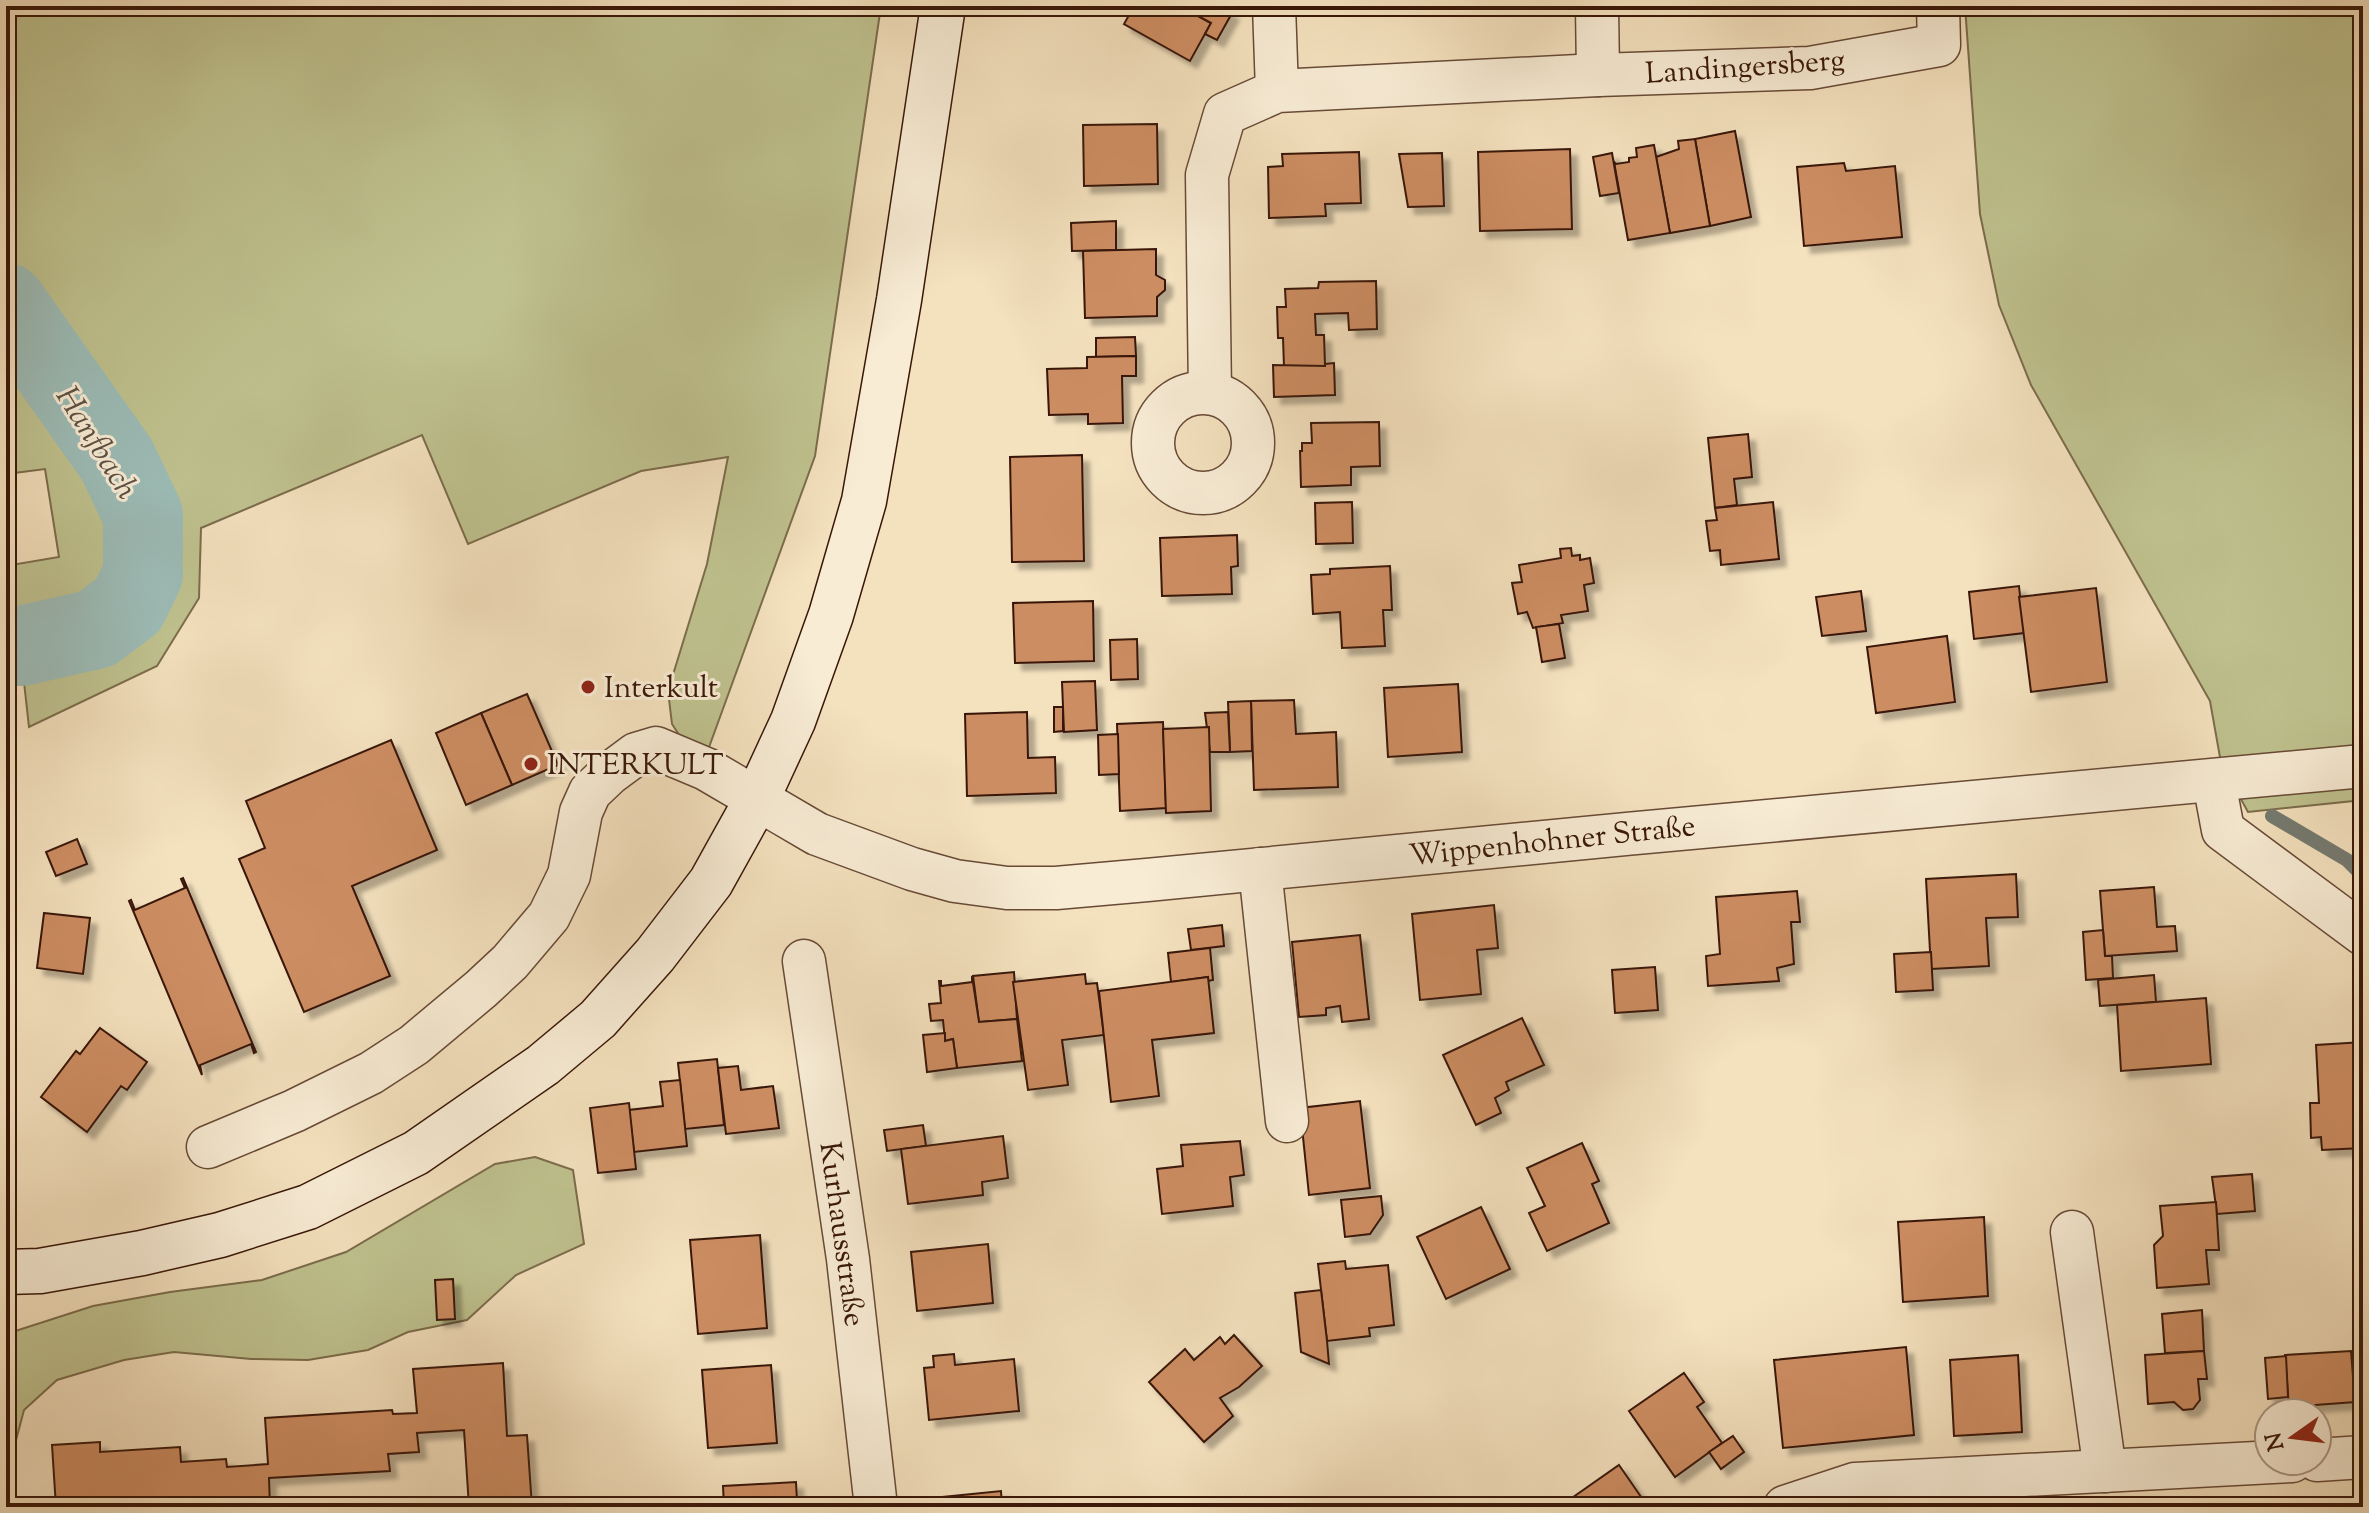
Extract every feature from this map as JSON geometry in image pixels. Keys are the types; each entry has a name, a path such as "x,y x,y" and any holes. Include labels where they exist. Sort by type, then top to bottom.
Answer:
{"main road":[{"path":"6,1272 40,1271 127,1256 220,1235 308,1207 416,1153 543,1065 598,1019 655,955 711,882 756,801 793,721 831,615 864,501 899,300 943,6"}],"street":[{"path":"1274,6 1277,91"},
{"path":"1597,6 1598,75"},
{"name":"Landingersberg","path":"1210,393 1207,175 1225,114 1277,91 1810,68 1938,26"},
{"name":"Wippenhohner Straße","path":"208,1147 294,1111 371,1073 414,1045 481,989 510,962 549,916 569,875 581,812 590,792 636,754 656,748 706,769 817,834 912,869 955,881 1007,888 1056,888 2363,766"},
{"path":"2214,782 2223,830 2363,934"},
{"path":"1260,869 1287,1121"},
{"name":"Kurhausstraße","path":"804,961 848,1259 876,1507"},
{"path":"2072,1232 2105,1471"},
{"path":"2333,1459 2363,1457"},
{"path":"1785,1507 1855,1484 2253,1463"}],"green space":[{"path":"6,6 881,6 815,456 708,750 681,738 672,724 668,691 707,564 728,457 641,471 468,544 422,435 201,528 199,598 157,666 29,727 11,565 59,557 45,469 6,474"},
{"path":"1965,6 2363,6 2363,800 2248,812 2221,763 2210,701 2031,385 1999,305 1980,214"},
{"path":"535,1157 573,1170 584,1244 516,1275 467,1320 408,1332 368,1350 308,1360 174,1352 124,1360 57,1380 24,1410 6,1478 6,1334 93,1306 262,1280 346,1252 495,1164"}],"building":[{"path":"1134,6 1180,6 1211,23 1190,61 1124,24"},
{"path":"1190,6 1220,6 1232,13 1217,40 1205,34 1211,23 1187,10"},
{"path":"1157,124 1158,184 1084,186 1083,125"},
{"path":"1735,131 1751,217 1710,226 1695,139"},
{"path":"1695,139 1710,226 1670,233 1656,157 1679,149 1678,141"},
{"path":"1654,145 1670,233 1628,240 1614,162 1629,162 1629,158 1637,157 1636,148"},
{"path":"1570,149 1572,229 1480,231 1478,152"},
{"path":"1359,152 1361,203 1325,204 1326,216 1269,218 1268,167 1283,166 1282,154"},
{"path":"1442,153 1444,206 1408,207 1399,154"},
{"path":"1612,153 1619,193 1600,196 1593,157"},
{"path":"1844,163 1846,171 1895,166 1902,237 1804,246 1797,167"},
{"path":"1116,221 1116,250 1072,251 1071,223"},
{"path":"1156,249 1156,275 1165,280 1165,290 1157,297 1157,316 1085,318 1083,251"},
{"path":"1376,281 1377,329 1349,330 1348,313 1315,314 1316,335 1324,335 1325,366 1284,367 1283,338 1278,338 1277,307 1286,307 1285,289 1318,288 1319,282"},
{"path":"1135,337 1136,356 1096,357 1096,338"},
{"path":"1136,356 1136,376 1122,376 1123,423 1088,424 1088,414 1049,415 1047,369 1087,368 1087,357"},
{"path":"1334,363 1335,395 1274,397 1273,365 1325,366"},
{"path":"1379,422 1380,466 1351,467 1351,485 1301,487 1300,451 1302,443 1312,443 1311,423"},
{"path":"1748,434 1752,477 1734,479 1737,505 1715,508 1708,438"},
{"path":"1082,455 1084,561 1012,562 1010,457"},
{"path":"1352,502 1353,543 1316,544 1315,503"},
{"path":"1773,502 1779,559 1721,565 1720,550 1710,551 1706,521 1717,520 1715,508"},
{"path":"1237,535 1238,566 1231,567 1232,594 1162,596 1160,538"},
{"path":"1571,548 1572,556 1580,555 1580,560 1590,558 1594,583 1584,585 1588,611 1561,615 1563,623 1533,628 1527,612 1518,614 1512,583 1522,582 1519,565 1561,558 1560,549"},
{"path":"1390,566 1392,610 1383,610 1385,646 1342,648 1340,612 1313,614 1311,575 1330,574 1330,569"},
{"path":"2019,586 2024,633 1974,639 1969,592"},
{"path":"2096,588 2107,682 2031,692 2019,597"},
{"path":"1861,591 1866,631 1822,636 1816,597"},
{"path":"1093,601 1094,661 1015,663 1013,603"},
{"path":"1559,624 1565,658 1542,662 1536,627"},
{"path":"1947,636 1955,702 1876,713 1867,647"},
{"path":"1137,639 1138,679 1111,680 1110,640"},
{"path":"1095,681 1097,730 1064,732 1062,682"},
{"path":"1458,684 1462,752 1388,757 1384,688"},
{"path":"527,694 558,765 512,785 481,713"},
{"path":"1294,700 1296,734 1336,732 1338,787 1254,790 1251,701"},
{"path":"1251,701 1252,751 1230,752 1228,702"},
{"path":"1054,707 1063,707 1063,731 1054,732"},
{"path":"1027,712 1028,758 1055,757 1056,793 967,796 965,714"},
{"path":"1228,712 1230,752 1210,752 1205,713"},
{"path":"481,713 512,785 466,805 436,733"},
{"path":"1163,722 1166,808 1120,811 1117,724"},
{"path":"1209,727 1211,811 1166,813 1163,729"},
{"path":"1118,734 1119,774 1099,775 1098,735"},
{"path":"391,740 437,850 352,886 390,976 304,1012 239,859 265,848 246,801"},
{"path":"77,839 87,864 56,876 46,852"},
{"path":"2016,874 2018,917 1986,918 1989,966 1931,969 1926,879"},
{"path":"183,878 256,1052 251,1044 200,1065 202,1075 129,901 135,910 185,888"},
{"path":"2154,887 2157,927 2175,926 2177,951 2105,956 2100,891"},
{"path":"1797,891 1800,922 1791,922 1794,964 1777,968 1779,981 1708,986 1706,956 1720,954 1716,897"},
{"path":"1494,905 1498,948 1477,950 1481,994 1420,1000 1412,914"},
{"path":"44,913 90,918 83,974 37,968"},
{"path":"1222,925 1224,946 1191,950 1188,929"},
{"path":"2103,930 2105,956 2112,956 2113,978 2086,980 2083,932"},
{"path":"1360,935 1369,1019 1342,1022 1340,1006 1326,1008 1326,1015 1299,1017 1292,942"},
{"path":"1210,948 1213,980 1208,981 1208,977 1171,982 1168,953"},
{"path":"1931,952 1933,990 1896,992 1894,954"},
{"path":"1655,967 1658,1010 1615,1013 1612,970"},
{"path":"1014,972 1017,1019 979,1022 973,976"},
{"path":"1085,974 1086,984 1097,983 1104,1035 1062,1040 1068,1085 1028,1090 1013,982"},
{"path":"2154,975 2156,1002 2100,1006 2098,980"},
{"path":"972,976 979,1022 1017,1019 1022,1061 957,1068 953,1039 945,1041 943,1020 931,1021 929,1004 941,1003 939,981 941,986 972,982"},
{"path":"1208,977 1214,1033 1152,1040 1159,1096 1111,1102 1099,991"},
{"path":"2206,998 2211,1064 2121,1071 2117,1005"},
{"path":"1522,1018 1544,1065 1506,1082 1509,1090 1495,1098 1501,1113 1476,1125 1443,1055"},
{"path":"100,1028 147,1062 127,1090 121,1086 87,1132 41,1097 76,1051 80,1054"},
{"path":"945,1033 945,1041 953,1039 957,1068 927,1072 923,1035"},
{"path":"2363,1042 2363,1148 2322,1150 2321,1137 2311,1138 2310,1103 2319,1103 2316,1045"},
{"path":"717,1059 724,1125 685,1129 678,1063"},
{"path":"738,1066 741,1090 773,1086 779,1128 726,1134 718,1068"},
{"path":"680,1080 687,1146 634,1152 629,1110 663,1106 660,1082"},
{"path":"1360,1101 1370,1188 1309,1195 1300,1108"},
{"path":"629,1103 636,1169 598,1173 590,1108"},
{"path":"923,1125 926,1146 887,1151 884,1130"},
{"path":"1003,1136 1008,1178 982,1182 983,1195 908,1204 901,1149"},
{"path":"1240,1141 1244,1175 1230,1177 1233,1206 1162,1214 1157,1169 1183,1166 1181,1145"},
{"path":"1582,1143 1599,1181 1592,1184 1609,1223 1547,1251 1529,1213 1545,1206 1527,1168"},
{"path":"2252,1174 2255,1211 2217,1214 2212,1177"},
{"path":"1381,1196 1383,1215 1370,1234 1345,1237 1341,1200"},
{"path":"2216,1202 2219,1250 2206,1250 2209,1284 2157,1288 2154,1245 2163,1236 2160,1206"},
{"path":"1481,1207 1510,1269 1446,1299 1417,1237"},
{"path":"1984,1217 1988,1296 1903,1302 1898,1222"},
{"path":"760,1235 767,1328 698,1334 690,1240"},
{"path":"988,1244 993,1303 917,1311 911,1252"},
{"path":"1345,1261 1346,1269 1388,1265 1394,1325 1369,1328 1370,1336 1327,1341 1318,1264"},
{"path":"453,1279 455,1319 437,1320 435,1280"},
{"path":"1321,1290 1329,1364 1301,1352 1295,1293"},
{"path":"2202,1310 2204,1351 2165,1353 2162,1314"},
{"path":"1234,1335 1262,1366 1239,1387 1220,1398 1233,1416 1204,1442 1149,1382 1185,1349 1194,1360 1220,1337 1225,1344"},
{"path":"1906,1347 1914,1435 1783,1448 1774,1360"},
{"path":"2204,1351 2207,1379 2198,1379 2200,1400 2193,1409 2183,1410 2174,1402 2148,1404 2145,1355"},
{"path":"2351,1351 2355,1402 2333,1404 2333,1397 2288,1397 2285,1355"},
{"path":"954,1354 955,1365 1014,1359 1019,1411 929,1420 924,1368 934,1367 933,1356"},
{"path":"2018,1355 2022,1432 1954,1436 1950,1360"},
{"path":"2286,1356 2288,1397 2268,1397 2265,1358"},
{"path":"503,1363 507,1436 527,1435 532,1507 469,1507 464,1430 417,1433 419,1452 388,1454 390,1471 269,1478 270,1507 56,1507 52,1445 100,1442 100,1452 180,1447 181,1462 226,1459 227,1467 268,1464 265,1418 392,1410 393,1414 417,1413 413,1369"},
{"path":"771,1365 777,1443 708,1448 702,1370"},
{"path":"1684,1373 1704,1402 1697,1407 1722,1443 1675,1477 1629,1411"},
{"path":"1733,1436 1744,1452 1721,1469 1709,1452"},
{"path":"1619,1465 1648,1507 1559,1507"},
{"path":"796,1482 797,1501 781,1502 781,1507 724,1507 723,1486"},
{"path":"1001,1491 1002,1507 934,1507 933,1498"},
{"path":"1245,1497 1250,1507 1222,1507"}],"waterway":[{"name":"Hanfbach","path":"6,303 117,460 143,515 143,574 128,605 96,629 21,646 6,645"},
{"path":"2272,816 2347,860 2363,876"}],"place":[{"name":"Interkult","path":"588,687"},
{"name":"INTERKULT","path":"531,764"}]}
